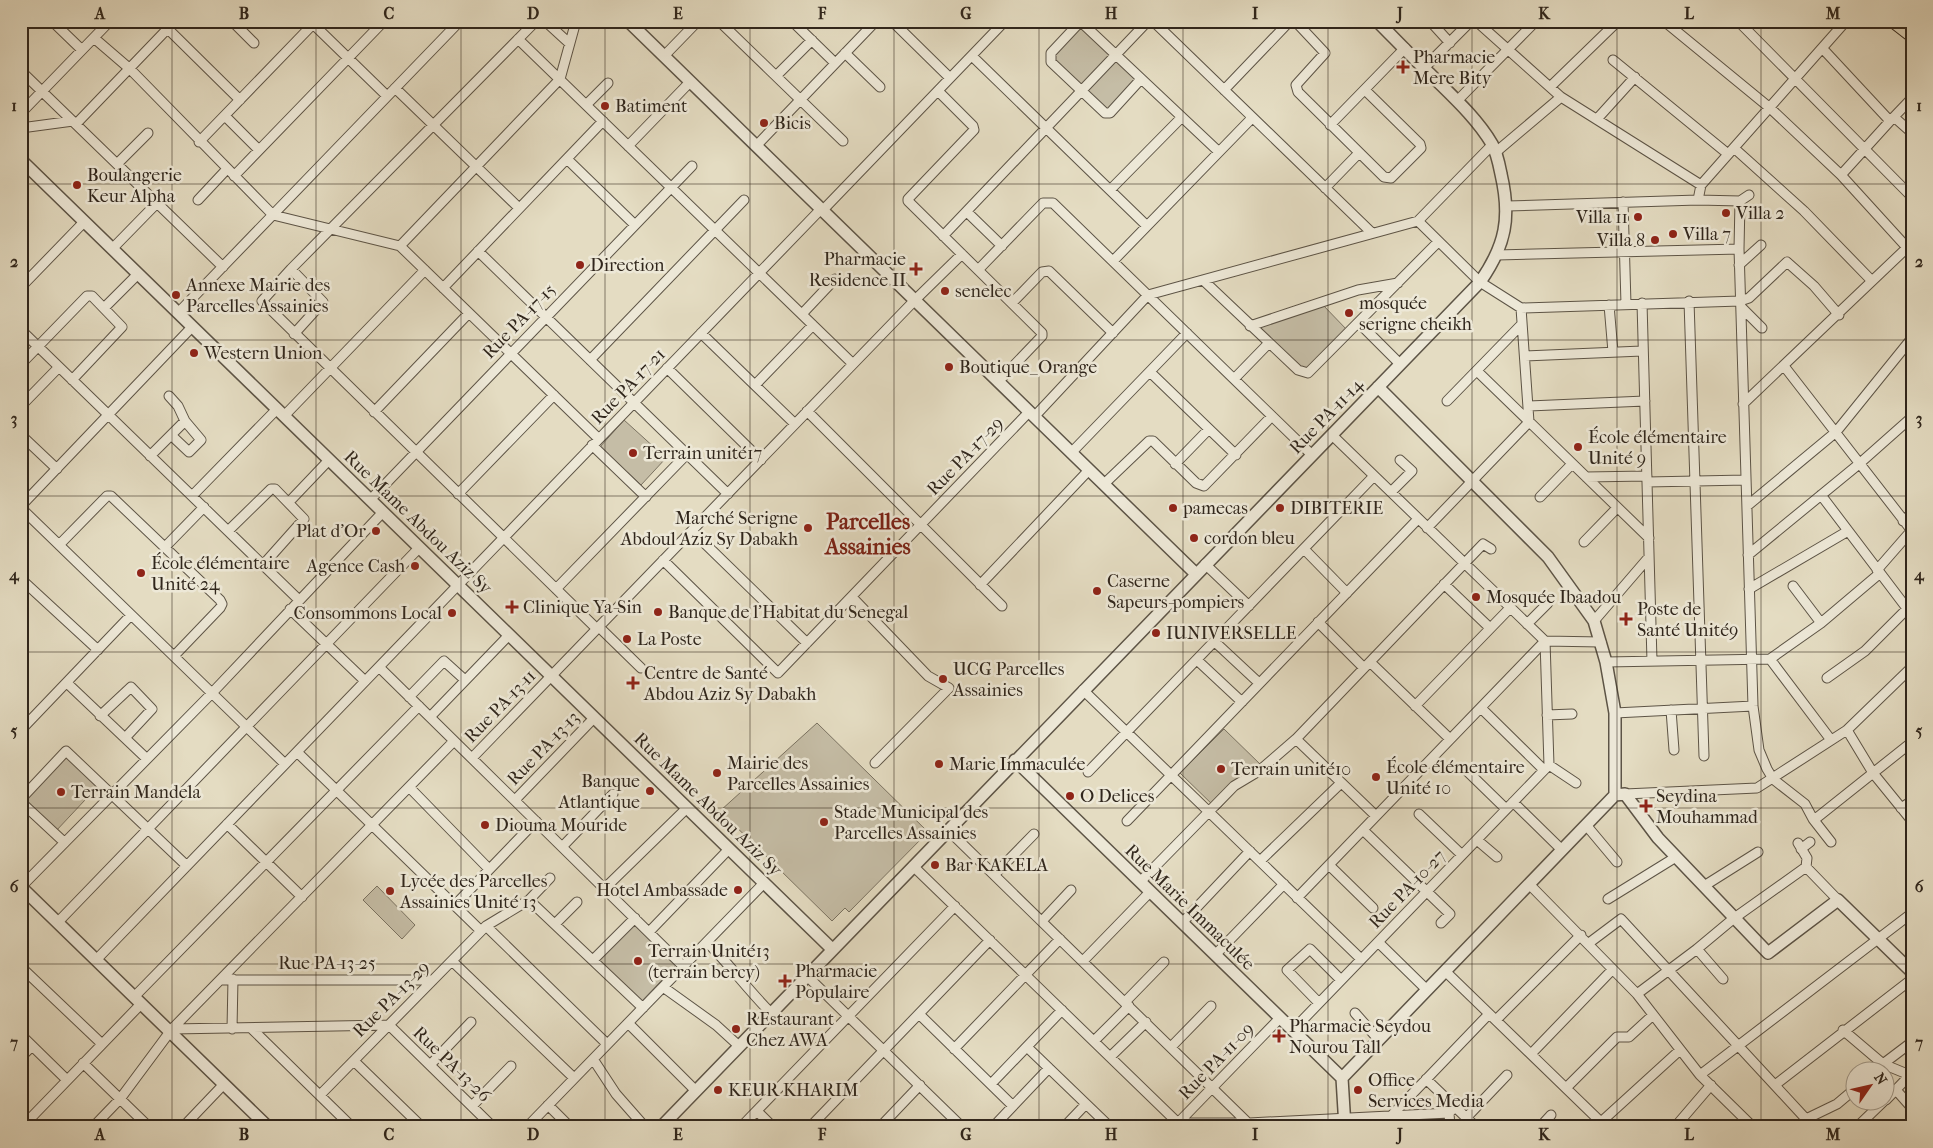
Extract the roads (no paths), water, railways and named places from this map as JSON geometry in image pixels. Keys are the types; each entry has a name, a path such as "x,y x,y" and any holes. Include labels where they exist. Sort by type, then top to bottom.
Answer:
{"main road":[{"path":"1894,21 1912,35"}],"street":[{"path":"52,21 82,50"},
{"path":"21,113 110,21"},
{"path":"21,128 74,123 130,69 175,21"},
{"path":"232,21 254,43"},
{"path":"234,176 384,21"},
{"path":"178,313 460,21"},
{"path":"536,21 291,268 262,301 329,369 503,538 642,668"},
{"path":"545,21 569,43"},
{"path":"400,246 560,80 576,21"},
{"path":"628,21 1195,573"},
{"path":"664,56 698,21"},
{"path":"719,21 843,141"},
{"path":"792,21 836,63"},
{"path":"756,146 876,21"},
{"path":"892,21 950,78"},
{"name":"Rue PA-17-21","path":"96,960 634,402 1005,21"},
{"path":"943,236 1083,92 1148,21"},
{"path":"1153,21 1372,234"},
{"path":"1224,90 1290,21"},
{"path":"1295,21 1325,53 1296,85 1297,88 1330,125 1388,179 1420,148 1419,142 1364,90"},
{"path":"1377,21 1458,101 1480,126 1494,148"},
{"path":"1430,21 1450,43"},
{"path":"1424,68 1470,21"},
{"path":"1476,21 1561,97 1701,185"},
{"path":"1458,101 1536,21"},
{"path":"1550,87 1618,21"},
{"path":"1664,21 1770,108 1841,174 1910,248 1872,281 1839,315 1743,404"},
{"path":"1738,21 1912,197"},
{"path":"1698,200 1701,185 1846,21"},
{"path":"200,142 313,22 387,96"},
{"path":"1141,79 1108,114 1051,62 1051,53 1081,22 1219,152"},
{"path":"168,29 240,100"},
{"path":"94,38 130,69 273,214 400,246 554,395 646,496"},
{"path":"518,39 853,364"},
{"path":"776,76 812,40"},
{"path":"1330,125 1404,48"},
{"path":"1822,49 1892,119 1912,133"},
{"path":"845,53 880,87"},
{"path":"972,56 1147,226"},
{"path":"1613,60 1731,151 1804,211 1872,281"},
{"path":"21,71 223,267"},
{"path":"1597,120 1635,77"},
{"path":"628,146 690,82"},
{"path":"586,105 608,84"},
{"path":"395,88 519,208"},
{"path":"938,91 974,128 908,199 943,236 1041,331 1042,336 998,382"},
{"path":"1148,295 1418,221 1494,148 1561,97"},
{"path":"1841,174 1912,98"},
{"path":"224,116 260,150"},
{"path":"1110,190 1182,118"},
{"path":"1113,261 1252,118"},
{"path":"443,288 603,122"},
{"path":"117,164 148,132"},
{"name":"Rue PA-11-14","path":"661,1127 1195,573 1480,282 1497,255 1504,237 1507,206 1494,148"},
{"path":"1325,188 1359,153"},
{"path":"567,159 635,225"},
{"name":"Rue Mame Abdou Aziz Sy","path":"21,160 832,950"},
{"name":"Rue PA-17-15","path":"370,500 692,166"},
{"path":"198,200 227,169"},
{"path":"1507,206 1698,200 1740,201 1749,195"},
{"path":"590,360 744,200"},
{"path":"1740,201 1739,265 1751,660 1753,706 1759,750 1773,779 1805,804 1814,820 1831,842"},
{"path":"112,249 157,202"},
{"path":"1623,202 1626,304"},
{"path":"978,270 1042,204 1053,203 1312,455"},
{"path":"967,212 1002,246"},
{"path":"1418,221 1480,282 1521,308 1689,301 1740,304 1749,298 1785,263 1789,262 1814,286 1839,315"},
{"path":"21,287 84,222"},
{"path":"1203,280 1268,344 1298,370 1308,373 1360,324 1438,242"},
{"path":"1739,265 1760,245"},
{"path":"1497,255 1739,250"},
{"path":"478,251 728,494"},
{"name":"Rue PA-13-11","path":"472,758 807,411 962,254"},
{"path":"291,268 323,302 294,334"},
{"path":"192,496 280,412 329,369 425,270"},
{"path":"21,271 29,278"},
{"path":"1012,303 1042,272 1049,271 1113,333"},
{"path":"104,308 138,274"},
{"path":"802,314 835,280"},
{"path":"1250,326 1358,290 1398,283"},
{"name":"Rue PA-17-29","path":"663,560 778,673 921,525 1113,333 1148,295"},
{"path":"21,364 87,296 92,296 122,327 72,380"},
{"path":"1689,301 1704,756"},
{"path":"1642,303 1652,661"},
{"path":"1740,304 1762,328"},
{"path":"1609,305 1612,352"},
{"path":"1428,528 1529,422 1521,308"},
{"path":"374,412 469,313"},
{"path":"1360,324 1400,364"},
{"path":"1447,402 1522,324"},
{"path":"755,385 813,325"},
{"path":"192,327 21,507 285,764"},
{"path":"21,330 299,600"},
{"path":"701,333 795,424"},
{"path":"1071,453 1187,333"},
{"path":"1746,506 1836,432 1912,338"},
{"path":"1234,379 1268,344"},
{"path":"1525,356 1642,351"},
{"path":"1606,662 1770,659 1822,623 1878,572 1912,531 1902,522 1836,432 1784,366"},
{"path":"21,406 59,367"},
{"path":"667,368 761,460"},
{"path":"1477,371 1649,538"},
{"path":"1150,372 1236,454"},
{"path":"1378,387 1548,557 1594,621 1606,662 1615,713 1620,794 1658,838 1733,919 1769,954 1838,900"},
{"path":"458,494 554,395"},
{"path":"169,396 178,406 184,421 202,440 189,452 171,435"},
{"path":"1529,406 1645,402"},
{"path":"807,411 1002,606"},
{"path":"1104,484 1149,440 1153,441 1196,484 1204,486 1272,416"},
{"path":"1748,555 1859,464 1912,417"},
{"path":"150,456 184,421"},
{"path":"1175,464 1209,429"},
{"path":"21,435 57,469"},
{"path":"1332,435 1545,641 1601,642"},
{"path":"556,589 687,454"},
{"path":"288,502 329,460"},
{"path":"1391,492 1412,471 1400,460"},
{"path":"1540,497 1572,464"},
{"path":"980,585 1089,470"},
{"path":"1088,772 1374,476"},
{"path":"1586,477 1695,481 1746,480"},
{"path":"228,531 271,489 275,489 303,516 303,522 263,565"},
{"path":"59,545 109,495 165,547 222,604 174,656"},
{"path":"1821,495 1909,612 1865,651 1827,678"},
{"path":"165,547 204,507"},
{"path":"1584,542 1617,508"},
{"path":"262,1125 171,1030 21,887 212,693 383,512"},
{"path":"1902,522 1912,513"},
{"path":"1127,821 1418,519"},
{"path":"692,531 808,643"},
{"path":"1749,589 1848,531"},
{"path":"1140,882 1234,786 1259,771 1296,738 1483,544 1491,549"},
{"path":"58,922 419,548"},
{"path":"1304,549 1347,593"},
{"path":"1594,621 1649,558"},
{"path":"1205,564 1249,606"},
{"path":"21,579 98,650"},
{"path":"1444,584 1490,628"},
{"path":"1793,586 1822,623"},
{"path":"852,597 928,676 950,688 875,763"},
{"path":"1527,624 1548,603"},
{"path":"1415,706 1510,608"},
{"path":"290,609 364,681"},
{"path":"21,730 131,615"},
{"path":"1318,622 1450,739"},
{"path":"430,717 509,635"},
{"path":"1298,898 1545,641"},
{"path":"1545,641 1546,768"},
{"path":"1214,642 1259,683"},
{"path":"21,646 21,654"},
{"path":"1770,659 1831,740"},
{"path":"1197,660 1242,702"},
{"path":"410,697 444,661 465,680"},
{"path":"379,667 683,966"},
{"path":"1344,1123 1342,1078 1586,824 1620,794 1753,789 1773,779 1847,730 1912,667"},
{"path":"67,682 100,716 147,759"},
{"path":"100,716 131,686 152,709 125,738"},
{"path":"1083,690 1361,959"},
{"path":"22,1127 102,1044 138,1000 266,862 419,706"},
{"path":"1615,713 1753,706"},
{"path":"1481,708 1546,768 1576,783"},
{"path":"1671,710 1674,750"},
{"path":"1547,714 1572,714"},
{"name":"Rue PA-13-13","path":"515,800 594,718"},
{"path":"1847,730 1873,773 1912,821"},
{"path":"1296,738 1376,816"},
{"path":"93,1127 120,1099 171,1030 454,741"},
{"path":"1814,820 1912,742"},
{"path":"64,842 21,801 66,751 187,866"},
{"path":"296,752 455,905 484,929 607,1044"},
{"name":"Rue Marie Immaculée","path":"1015,760 1342,1078"},
{"name":"Rue PA-10-27","path":"1293,1030 1546,768"},
{"path":"1467,771 1506,809"},
{"path":"1260,861 1341,782"},
{"path":"409,787 489,869"},
{"path":"562,846 613,794"},
{"path":"1901,808 1912,801"},
{"path":"1513,802 1562,850"},
{"path":"604,889 687,808"},
{"path":"1419,814 1462,855"},
{"path":"455,905 536,821"},
{"path":"227,824 302,897"},
{"path":"1586,824 1618,862"},
{"path":"948,830 1213,1087 1249,1125"},
{"path":"1363,830 1450,914 1441,923"},
{"path":"994,875 1034,834"},
{"path":"1477,840 1497,857"},
{"path":"1636,994 1697,949 1733,919 1806,867 1807,858 1799,846 1810,842"},
{"path":"649,932 730,849"},
{"path":"1182,923 1250,852"},
{"path":"1704,886 1758,852"},
{"path":"1608,899 1676,857"},
{"path":"1329,865 1373,908"},
{"path":"913,866 1094,1041 1176,1125 1344,1123 1452,1110"},
{"path":"1806,867 1912,972"},
{"name":"Rue PA-13-29","path":"320,1095 484,929 529,900 550,878"},
{"path":"527,1127 764,883"},
{"path":"1215,955 1284,884"},
{"path":"1528,884 1589,943 1654,1015 1700,1075 1753,1127"},
{"path":"1042,921 1071,890"},
{"path":"1083,961 1150,892"},
{"path":"529,900 643,1008"},
{"path":"555,924 576,902"},
{"path":"741,1127 954,906"},
{"path":"1700,1075 1912,913"},
{"path":"593,960 635,918"},
{"path":"1589,943 1621,919 1806,1119 1837,1104 1846,1096"},
{"path":"1391,1116 1426,1079 1581,935"},
{"path":"954,1049 1060,939"},
{"path":"810,1127 990,940"},
{"path":"707,942 727,962 748,990 771,1013"},
{"path":"1378,942 1427,990"},
{"path":"1319,1003 1287,970 1306,950 1310,949 1341,980"},
{"path":"1697,949 1723,979"},
{"path":"452,960 574,1078"},
{"path":"1094,1041 1164,962"},
{"path":"21,967 102,1044"},
{"path":"1531,1054 1612,970"},
{"path":"1445,971 1604,1124 1680,1050"},
{"path":"807,976 962,1127"},
{"path":"232,979 232,1029"},
{"path":"1775,1084 1912,979"},
{"name":"Rue PA-13-25","path":"220,980 433,980"},
{"path":"663,987 716,1025 739,1046"},
{"path":"1171,1047 1211,1006"},
{"path":"991,1084 1062,1010"},
{"path":"1355,1013 1378,1040"},
{"path":"919,1014 1013,1106"},
{"path":"1566,1088 1617,1037 1629,1037 1654,1015"},
{"name":"Rue PA-11-09","path":"1176,1125 1280,1018"},
{"path":"430,1065 471,1022"},
{"path":"1110,1057 1146,1022"},
{"path":"628,1024 696,1091"},
{"path":"171,1030 389,1025"},
{"name":"Rue PA-13-26","path":"389,1025 472,1106 487,1125"},
{"path":"251,1028 352,1127"},
{"path":"1844,1030 1872,1060"},
{"path":"21,1036 67,1080"},
{"path":"1888,1060 1912,1042"},
{"path":"21,1057 32,1046"},
{"path":"1027,1047 1110,1127"},
{"path":"593,1059 616,1094 645,1127"},
{"path":"354,1061 422,1127"},
{"path":"83,1063 149,1127"},
{"path":"472,1106 511,1066"},
{"path":"992,1127 1049,1068"},
{"path":"1896,1071 1911,1075"},
{"path":"1466,1118 1507,1075"},
{"path":"1911,1075 1896,1090 1912,1108"},
{"path":"1426,1079 1452,1110 1466,1118 1476,1127"},
{"path":"183,1127 224,1084"},
{"path":"1675,1127 1711,1085"},
{"path":"884,1125 920,1086"},
{"path":"1064,1127 1086,1104"},
{"path":"548,1105 570,1127"},
{"path":"1450,1127 1452,1110"},
{"path":"1856,1127 1874,1110"},
{"path":"757,1111 773,1127"},
{"path":"1540,1127 1551,1116"}],"place":[{"name":"Pharmacie Mere Bity","path":"1403,67"},
{"name":"Batiment","path":"605,106"},
{"name":"Bicis","path":"764,123"},
{"name":"Boulangerie Keur Alpha","path":"77,185"},
{"name":"Villa 2","path":"1726,213"},
{"name":"Villa 11","path":"1638,217"},
{"name":"Villa 7","path":"1673,234"},
{"name":"Villa 8","path":"1655,240"},
{"name":"Direction","path":"580,265"},
{"name":"Pharmacie Residence II","path":"916,269"},
{"name":"senelec","path":"945,291"},
{"name":"Annexe Mairie des Parcelles Assainies","path":"176,295"},
{"name":"mosquée serigne cheikh","path":"1349,313"},
{"name":"Western Union","path":"194,353"},
{"name":"Boutique_Orange","path":"949,367"},
{"name":"École élémentaire Unité 9","path":"1578,447"},
{"name":"Terrain unité17","path":"633,453"},
{"name":"pamecas","path":"1173,508"},
{"name":"DIBITERIE","path":"1280,508"},
{"name":"Marché Serigne Abdoul Aziz Sy Dabakh","path":"808,528"},
{"name":"Plat d'Or","path":"376,531"},
{"name":"cordon bleu","path":"1194,538"},
{"name":"Agence Cash","path":"415,566"},
{"name":"École élémentaire Unité 24","path":"141,573"},
{"name":"Caserne Sapeurs-pompiers","path":"1097,591"},
{"name":"Mosquée Ibaadou","path":"1476,597"},
{"name":"Clinique Ya-Sin","path":"512,607"},
{"name":"Banque de l'Habitat du Senegal","path":"658,612"},
{"name":"Consommons Local","path":"452,613"},
{"name":"Poste de Santé Unité9","path":"1626,619"},
{"name":"IUNIVERSELLE","path":"1156,633"},
{"name":"La Poste","path":"627,639"},
{"name":"UCG Parcelles Assainies","path":"943,679"},
{"name":"Centre de Santé Abdou Aziz Sy Dabakh","path":"633,683"},
{"name":"Marie Immaculée","path":"939,764"},
{"name":"Terrain unité10","path":"1221,769"},
{"name":"Mairie des Parcelles Assainies","path":"717,773"},
{"name":"École élémentaire Unité 10","path":"1376,777"},
{"name":"Banque Atlantique","path":"650,791"},
{"name":"Terrain Mandela","path":"61,792"},
{"name":"O Delices","path":"1070,796"},
{"name":"Seydina Mouhammad","path":"1646,806"},
{"name":"Stade Municipal des Parcelles Assainies","path":"824,822"},
{"name":"Diouma Mouride","path":"485,825"},
{"name":"Bar KAKELA","path":"935,865"},
{"name":"Hotel Ambassade","path":"738,890"},
{"name":"Lycée des Parcelles Assainies Unité 13","path":"390,891"},
{"name":"Terrain Unité13 (terrain bercy)","path":"638,961"},
{"name":"Pharmacie Populaire","path":"785,981"},
{"name":"REstaurant Chez AWA","path":"736,1029"},
{"name":"Pharmacie Seydou Nourou Tall","path":"1279,1036"},
{"name":"KEUR KHARIM","path":"718,1090"},
{"name":"Office Services Media","path":"1358,1090"}],"district":[{"name":"Parcelles Assainies","path":"868,534"}]}
